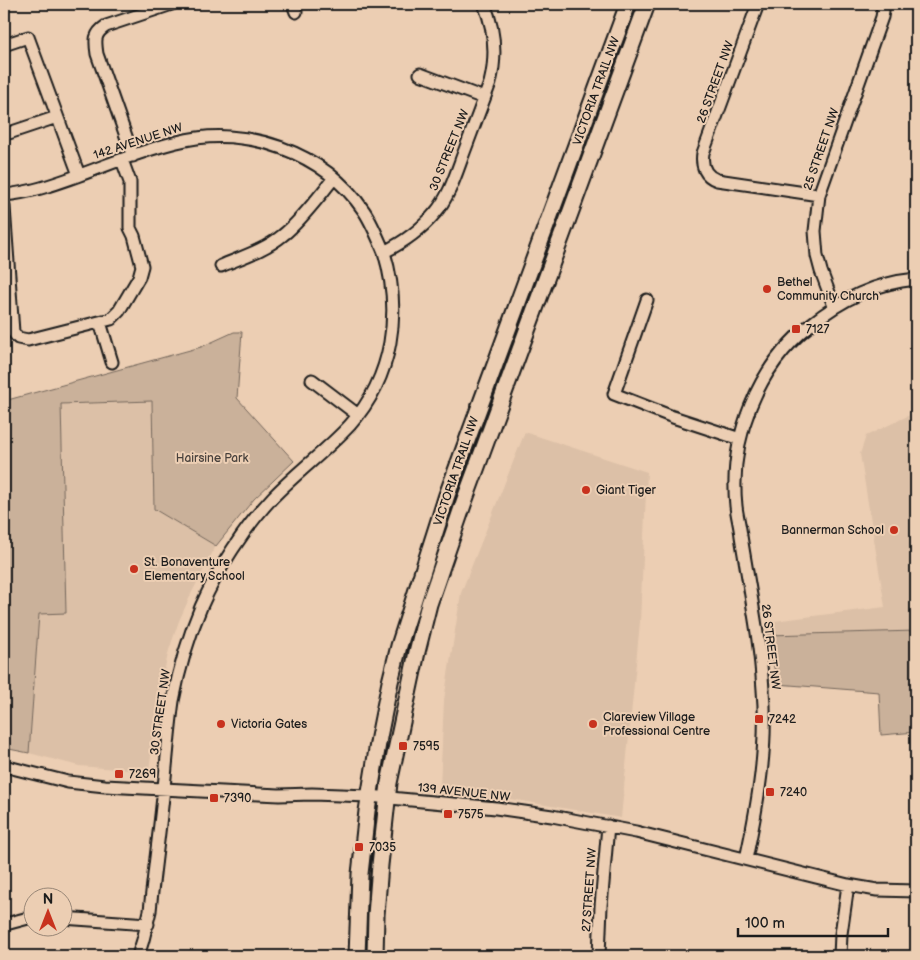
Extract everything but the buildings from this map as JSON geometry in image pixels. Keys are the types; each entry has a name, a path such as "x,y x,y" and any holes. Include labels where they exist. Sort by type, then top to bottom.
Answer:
{"main road":[{"name":"VICTORIA TRAIL NW","path":"357,956 360,874 369,796 390,682 399,646 447,495 628,4"},
{"name":"VICTORIA TRAIL NW","path":"375,956 379,874 387,798 407,697 430,604 464,502 647,4"}],"street":[{"path":"4,207 13,332 18,338 28,340 100,322 111,319 119,311 139,277 142,266 130,228 128,158 97,54 96,38 99,32 106,26 172,4"},
{"name":"30 STREET NW","path":"138,956 148,924 171,719 178,678 189,638 211,586 238,542 273,498 343,432 358,415 378,380 387,356 393,324 390,272 384,252 404,242 436,212 455,177 493,73 495,50 492,25 484,4"},
{"name":"26 STREET NW","path":"758,4 703,153 704,170 711,178 717,180 819,194"},
{"name":"25 STREET NW","path":"834,306 817,256 815,231 819,194 882,16 882,4"},
{"path":"4,45 28,37 79,175"},
{"name":"30 STREET NW","path":"420,74 484,98"},
{"path":"4,133 57,116"},
{"name":"142 AVENUE NW","path":"4,195 32,191 163,146 191,139 220,136 235,137 264,142 298,154 310,160 334,178 364,211 384,252"},
{"path":"221,266 263,248 283,235 297,222 334,178"},
{"path":"834,306 875,288 916,279"},
{"path":"647,300 614,394 672,417 740,439"},
{"name":"26 STREET NW","path":"746,858 759,793 764,714 760,663 736,506 736,459 750,406 771,366 795,338 834,306"},
{"path":"100,322 112,362"},
{"path":"312,380 358,415"},
{"name":"139 AVENUE NW","path":"4,766 50,778 87,784 279,795 369,796 496,808 608,826 746,858 848,885 876,890 916,891"},
{"name":"27 STREET NW","path":"599,956 608,826"},
{"path":"840,956 848,885"},
{"path":"72,919 148,924"},
{"path":"6,924 22,920"}],"shaded area":[{"name":"St. Bonaventure Elementary School","path":"152,401 154,509 216,546 192,592 169,650 159,693 149,771 79,766 29,753 39,613 66,613 61,404"},
{"name":"Bannerman School","path":"916,412 916,631 768,635 766,622 885,607 860,454 866,436"},
{"path":"525,432 647,472 640,622 621,818 440,787 444,700 461,593"}],"green space":[{"name":"Hairsine Park","path":"234,332 242,332 237,398 294,461 254,499 216,546 154,509 152,401 61,404 66,613 39,614 29,753 4,748 4,401 201,347"},
{"path":"916,631 916,732 881,735 879,692 777,684 768,635"}],"place":[{"name":"Bethel Community Church","path":"767,289"},
{"name":"7127","path":"796,329"},
{"name":"Giant Tiger","path":"586,490"},
{"name":"Bannerman School","path":"894,530"},
{"name":"St. Bonaventure Elementary School","path":"134,569"},
{"name":"7242","path":"759,719"},
{"name":"Victoria Gates","path":"221,724"},
{"name":"Clareview Village Professional Centre","path":"593,724"},
{"name":"7595","path":"403,746"},
{"name":"7269","path":"119,774"},
{"name":"7240","path":"770,792"},
{"name":"7390","path":"214,798"},
{"name":"7575","path":"448,814"},
{"name":"7035","path":"359,847"}]}
